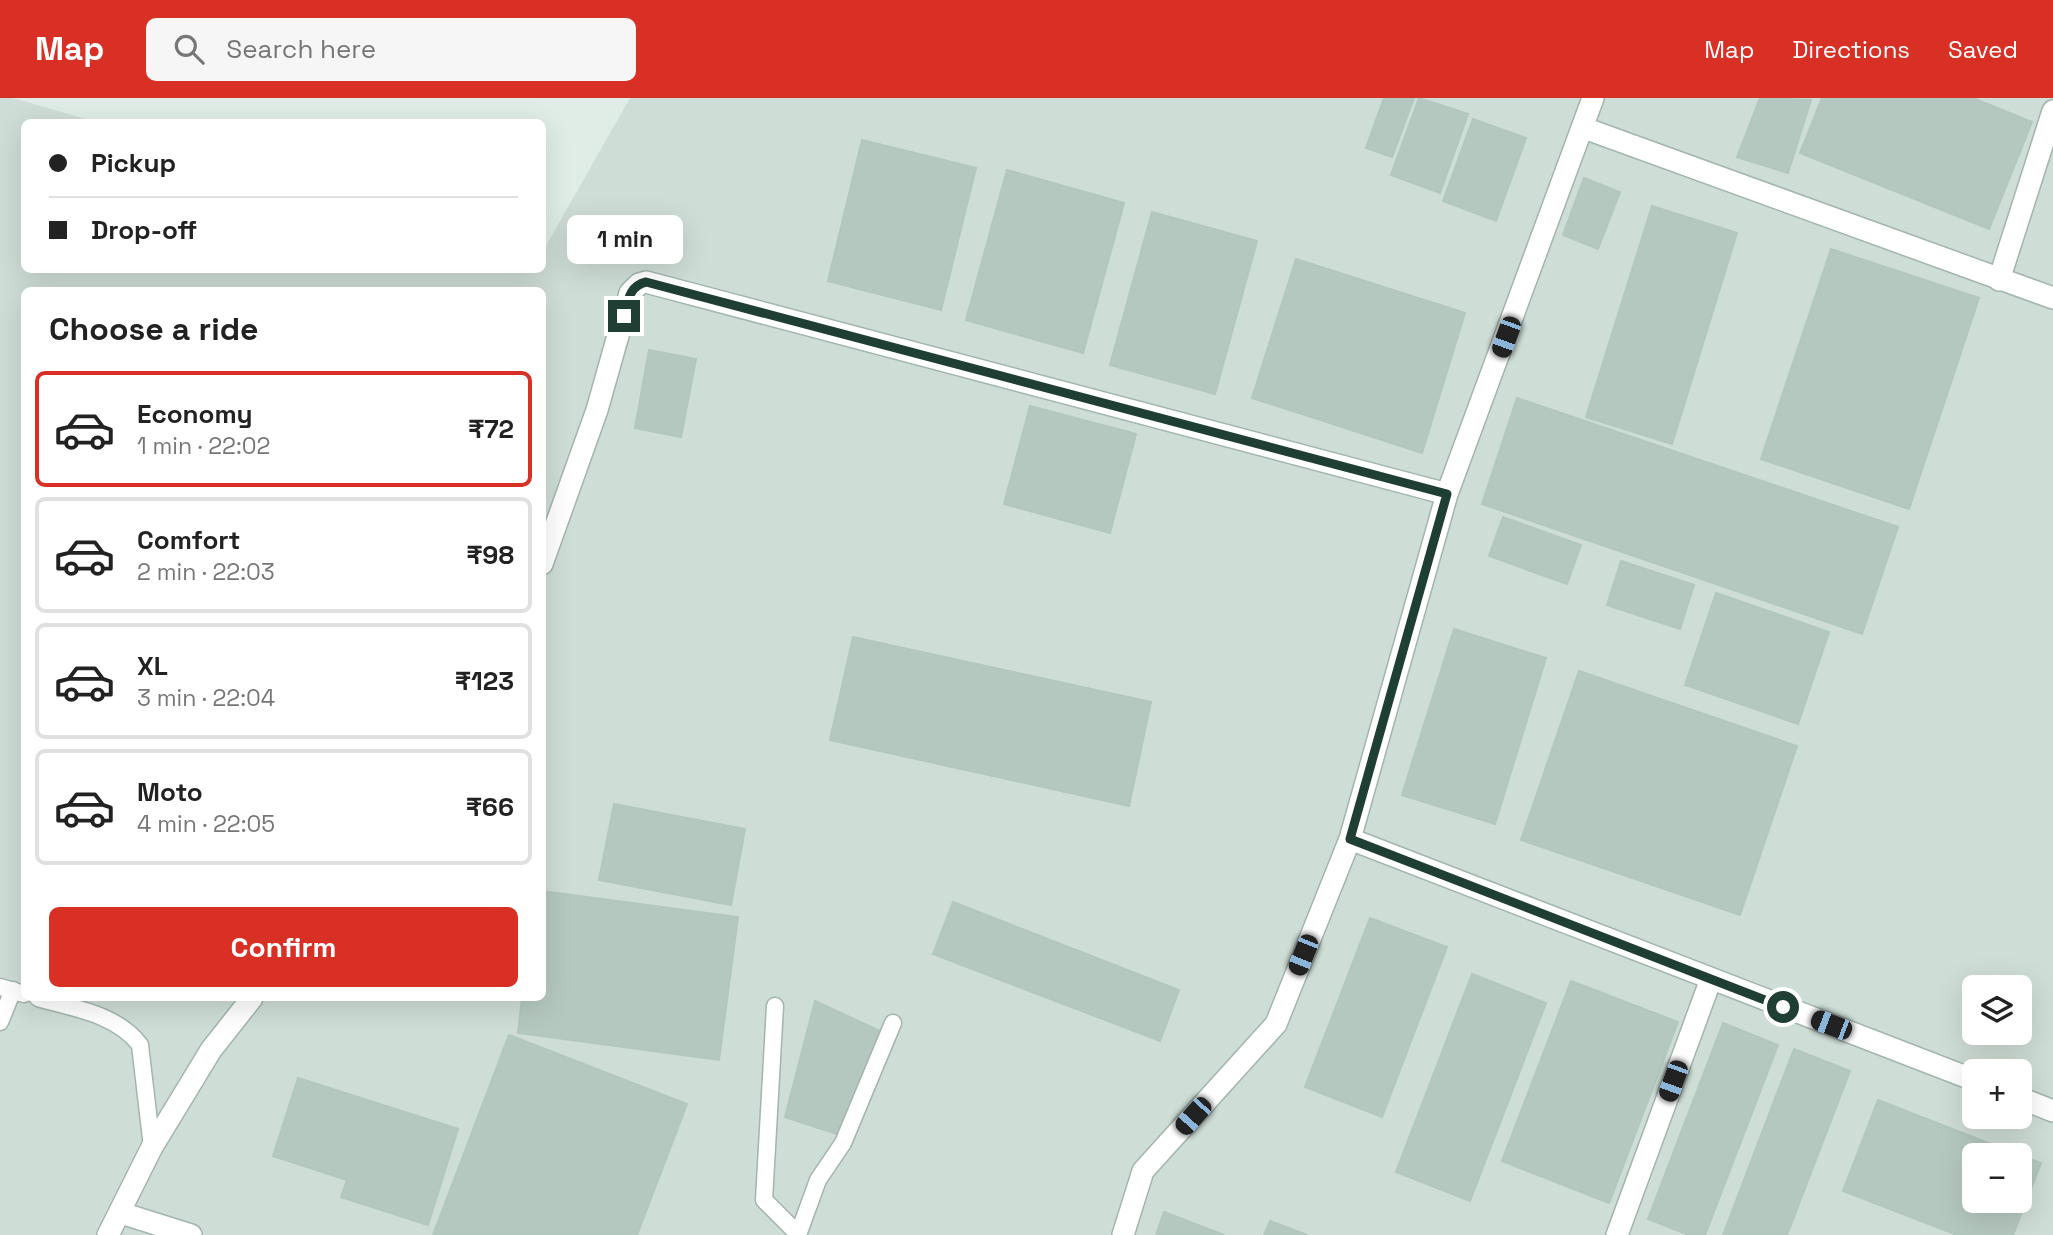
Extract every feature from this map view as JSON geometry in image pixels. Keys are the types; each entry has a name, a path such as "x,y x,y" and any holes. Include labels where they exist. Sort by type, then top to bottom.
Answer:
{"street":[{"path":"1124,1235 1143,1171 1276,1024 1350,839 1447,494 1593,98"},
{"path":"1999,281 2053,111"},
{"path":"1584,128 2053,299"},
{"path":"546,553 597,410 630,293 639,284 646,282 1447,494"},
{"path":"1350,839 1962,1075"},
{"path":"1617,1235 1711,979"},
{"path":"108,1235 152,1147 211,1050 250,1001"},
{"path":"2032,1103 2053,1111"},
{"path":"121,1213 191,1235"}],"lane":[{"path":"0,1022 13,990"},
{"path":"48,1001 117,1022 130,1031 140,1045 152,1147"},
{"path":"775,1006 764,1200 798,1234 818,1181 843,1143 893,1023"}],"shaded area":[{"path":"0,98 13,98 86,119 21,119 21,273 546,273 546,246 630,98 2053,98 2053,1235 0,1235"}],"building":[{"path":"1384,98 1414,98 1392,157 1366,148"},
{"path":"1419,98 1468,114 1440,193 1391,175"},
{"path":"1760,98 1811,100 1788,173 1737,157"},
{"path":"1822,98 1973,98 2032,122 1989,229 1800,153"},
{"path":"1473,119 1526,138 1496,221 1443,201"},
{"path":"862,140 976,168 941,310 828,281"},
{"path":"1007,170 1124,203 1083,353 966,320"},
{"path":"1584,178 1620,192 1598,249 1563,235"},
{"path":"1652,206 1737,233 1672,444 1586,417"},
{"path":"1152,212 1257,241 1215,394 1110,365"},
{"path":"1831,249 1979,298 1909,509 1761,459"},
{"path":"1296,259 1465,313 1422,453 1252,398"},
{"path":"649,350 696,359 681,437 635,428"},
{"path":"1517,398 1898,527 1862,634 1482,504"},
{"path":"1030,406 1136,434 1110,533 1004,504"},
{"path":"1503,517 1581,545 1567,584 1489,556"},
{"path":"1621,561 1694,585 1680,629 1607,605"},
{"path":"1716,593 1829,632 1798,724 1685,685"},
{"path":"1454,629 1546,658 1495,824 1402,795"},
{"path":"853,637 1151,702 1129,806 830,740"},
{"path":"1579,671 1797,746 1740,915 1521,840"},
{"path":"614,804 745,829 731,905 599,880"},
{"path":"546,892 738,917 719,1060 518,1033 522,1001 546,1001"},
{"path":"953,902 1179,990 1160,1041 933,954"},
{"path":"1370,918 1447,947 1382,1117 1305,1087"},
{"path":"1472,974 1546,1003 1470,1201 1396,1172"},
{"path":"1571,981 1678,1022 1609,1203 1502,1161"},
{"path":"815,1001 880,1031 840,1135 785,1117"},
{"path":"1723,1023 1778,1045 1705,1235 1689,1235 1648,1219"},
{"path":"509,1035 687,1104 637,1235 433,1235"},
{"path":"1794,1049 1850,1071 1787,1235 1723,1235"},
{"path":"298,1078 458,1129 428,1225 341,1197 347,1180 273,1156"},
{"path":"1878,1100 1988,1143 1962,1143 1962,1213 2022,1213 2013,1235 1957,1235 1843,1191"},
{"path":"2032,1160 2041,1163 2032,1186"},
{"path":"1164,1212 1224,1235 1156,1235"},
{"path":"1270,1221 1307,1235 1264,1235"}],"route":[{"path":"624,316 630,293 634,287 646,282 1447,494 1350,839 1783,1007"}]}
